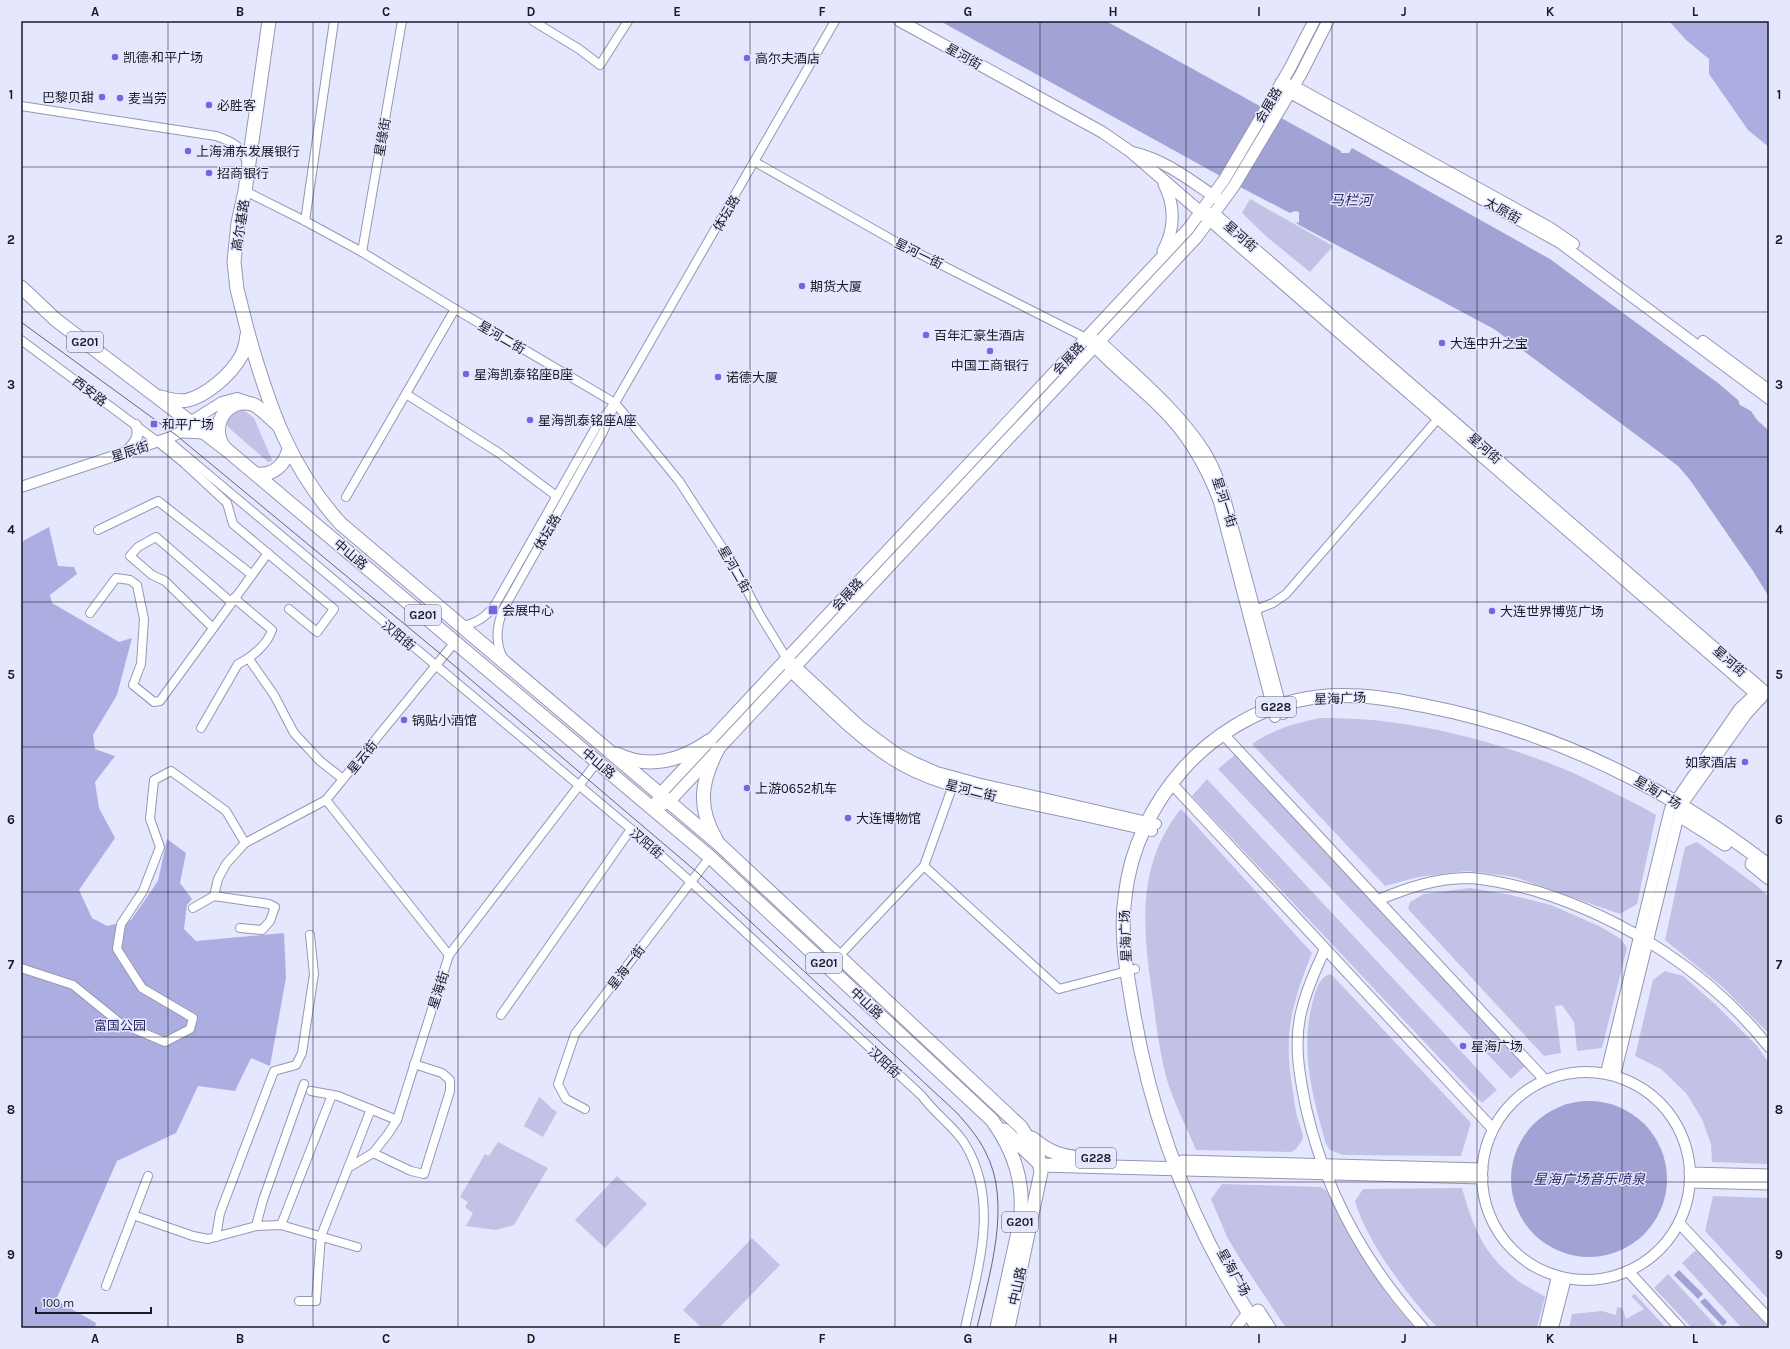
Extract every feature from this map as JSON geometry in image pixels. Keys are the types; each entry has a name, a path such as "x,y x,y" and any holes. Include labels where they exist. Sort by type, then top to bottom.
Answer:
{"main road":[{"name":"高尔基路","path":"248,333 242,317 236,289 234,262 238,223 245,191 269,21"},
{"name":"星河街","path":"900,21 1102,132 1131,152 1200,212 1212,217"},
{"path":"1281,82 1314,21"},
{"path":"1292,89 1328,21"},
{"name":"会展路","path":"714,745 787,659 1188,229 1224,180 1281,82"},
{"name":"会展路","path":"654,809 714,745 794,668 1197,237 1234,186 1292,89"},
{"name":"星河街","path":"1131,152 1159,161 1173,168 1222,202"},
{"path":"1155,264 1169,237 1172,225 1173,211 1170,197 1162,180"},
{"name":"中山路","path":"21,287 56,320 154,394 187,427 203,432 227,450 710,857 992,1120 1001,1132 1014,1159 1021,1187 1022,1199 1020,1223 997,1328"},
{"path":"154,394 177,401 189,400 206,390 222,378 241,358 246,347 248,333"},
{"name":"中山路","path":"248,333 278,425 288,450 312,489 341,524 720,846 1021,1127 1033,1145 1041,1165 1040,1180 1008,1328"},
{"path":"227,450 220,440 218,425 220,418 230,407 237,404 253,404 278,425"},
{"path":"256,474 264,475 277,469 287,457 288,450"},
{"name":"星海广场","path":"1269,1328 1253,1320 1209,1245 1198,1222 1179,1165 1158,1120 1143,1064 1131,970 1123,928 1124,898 1130,868 1150,827 1162,796 1174,787 1196,756 1226,737 1238,725 1278,711 1295,701 1344,695 1368,696 1416,704 1486,719 1574,750 1617,769 1676,807 1731,837 1769,866"},
{"path":"605,748 620,756 652,762 681,758 714,745"},
{"path":"714,745 706,774 702,804 712,831 720,846"},
{"name":"星海广场","path":"1676,807 1769,878"},
{"path":"992,1120 1041,1165"},
{"name":"G228","path":"1021,1127 1047,1149 1068,1157 1179,1165"},
{"name":"G228","path":"1041,1165 1179,1165"},
{"path":"1179,1165 1482,1174"},
{"path":"1690,1177 1769,1175"},
{"path":"1690,1177 1769,1184"}],"street":[{"path":"305,221 334,21"},
{"name":"星缘街","path":"362,252 402,21"},
{"path":"533,21 600,65 628,21"},
{"name":"体坛路","path":"506,663 498,642 497,632 502,610 603,432 615,403 835,21"},
{"name":"会展路","path":"1281,82 1292,89"},
{"name":"太原街","path":"1292,89 1549,227 1769,390"},
{"name":"太原街","path":"1292,89 1560,243 1769,399"},
{"path":"21,106 216,136 229,141 241,149 248,164"},
{"name":"星河一街","path":"755,162 898,243 1097,344 1164,402 1186,426 1206,453 1225,498 1255,610 1278,711"},
{"name":"星河二街","path":"245,191 362,252 615,403 679,481 734,564 760,615 787,659 794,668 870,745 911,770 934,780 1150,827"},
{"name":"星河街","path":"1212,217 1763,694"},
{"path":"346,497 456,309"},
{"name":"西安路","path":"21,340 136,425 162,440"},
{"name":"星河一街","path":"1097,344 1173,422 1206,470 1219,502 1278,711"},
{"path":"406,394 499,453 555,495"},
{"name":"星辰街","path":"21,487 162,440 187,427 222,402 230,399 238,398 253,404"},
{"name":"体坛路","path":"462,626 479,620 487,615 495,605 596,427 615,403"},
{"path":"1255,610 1273,603 1286,594 1441,416"},
{"path":"126,452 136,440 138,434 136,425"},
{"path":"162,440 227,503 233,524 334,609 317,632 289,609"},
{"name":"汉阳街","path":"162,440 630,829 691,882 922,1096 930,1107 964,1143 976,1164 984,1194 983,1236 965,1328"},
{"path":"98,530 158,501 251,574"},
{"path":"202,728 238,664 249,659 270,636 272,630 232,600 156,537 138,547 130,556 152,575 165,582 212,628"},
{"path":"90,613 116,578 130,580 137,585 144,619 141,664 133,685 154,702 160,701 232,600 268,553"},
{"name":"星云街","path":"245,842 326,800 454,642"},
{"path":"249,659 274,695 294,733 320,761 343,779"},
{"name":"星河二街","path":"794,668 860,726 896,752 914,762 937,772 1150,827"},
{"path":"1611,1074 1676,807 1763,694"},
{"path":"1226,737 1545,1080"},
{"name":"星海街","path":"348,1168 373,1153 397,1120 449,955 597,762"},
{"path":"21,968 73,985 120,1023 164,1042 190,1030 193,1018 142,988 117,949 121,924 143,891 160,847 150,819 154,780 171,771 226,811 245,842 226,864 218,879 214,896"},
{"path":"838,956 924,866 953,785"},
{"path":"1174,787 1493,1129"},
{"path":"326,800 449,955"},
{"path":"501,1015 630,829"},
{"name":"星海一街","path":"585,1109 566,1099 558,1084 575,1034 710,857"},
{"path":"924,866 1059,989 1131,970"},
{"path":"1378,900 1408,888 1438,880 1469,878 1496,881 1563,900 1601,916 1643,939 1689,969 1716,991 1741,1015 1769,1047"},
{"path":"193,908 214,896 269,904 275,907 270,921 262,930 240,928"},
{"path":"216,1237 220,1213 274,1071 296,1065 302,1053 314,974 310,935"},
{"path":"1325,949 1314,974 1300,1018 1298,1047 1299,1069 1309,1118 1325,1169 1341,1208 1365,1252 1392,1292 1423,1328"},
{"path":"373,1153 411,1171 424,1174 450,1091 450,1080 442,1073 414,1064"},
{"path":"1579,1072 1611,1074 1641,1087 1655,1096 1676,1122 1683,1136 1688,1152 1690,1177 1687,1202 1679,1223 1664,1245 1652,1257 1628,1272 1608,1278 1592,1280 1561,1277 1531,1265 1519,1256 1503,1239 1491,1219 1486,1205 1482,1174 1487,1144 1493,1129 1510,1104 1522,1094 1545,1080 1564,1074 1579,1072"},
{"path":"256,1226 262,1200 304,1084"},
{"path":"311,1092 332,1095 397,1120"},
{"path":"281,1225 332,1095"},
{"path":"299,1301 316,1301 321,1236 370,1109"},
{"path":"106,1286 148,1176"},
{"path":"133,1215 193,1236 208,1239 256,1226 281,1225 357,1247"},
{"path":"1679,1223 1769,1319"},
{"path":"1628,1272 1680,1328"},
{"path":"1544,1328 1561,1277"},
{"path":"1553,1328 1561,1277"},
{"path":"1236,1328 1253,1320"}],"shaded area":[{"path":"1250,199 1333,246 1310,272 1268,238 1242,213"},
{"path":"242,409 254,418 272,460 271,462 268,462 228,427 226,422 229,413"},
{"path":"1320,718 1349,718 1408,724 1465,736 1493,744 1549,763 1573,773 1656,815 1637,904 1620,914 1515,877 1467,871 1418,877 1385,886 1252,744 1268,734 1285,727"},
{"path":"1237,753 1527,1064 1511,1079 1218,769"},
{"path":"1207,779 1497,1090 1482,1103 1192,796"},
{"path":"1181,809 1312,953 1294,1005 1289,1037 1290,1071 1296,1110 1303,1139 1296,1149 1291,1152 1196,1150 1167,1080 1158,1040 1149,974 1145,925 1146,900 1149,876 1156,853 1166,831"},
{"path":"1697,842 1756,885 1769,897 1769,1034 1725,989 1665,940 1685,847"},
{"path":"1470,888 1511,895 1551,905 1601,927 1621,939 1627,948 1602,1048 1577,1051 1574,1022 1562,1005 1555,1006 1561,1053 1544,1056 1408,909 1410,902 1424,894"},
{"path":"1665,971 1683,976 1715,1004 1757,1046 1769,1063 1769,1164 1712,1162 1711,1144 1702,1119 1686,1093 1661,1069 1635,1056 1653,980"},
{"path":"1331,974 1471,1123 1461,1156 1343,1155 1330,1150 1326,1144 1312,1089 1309,1071 1308,1034 1310,1016 1316,990 1324,977"},
{"path":"539,1097 557,1112 543,1137 524,1126"},
{"path":"498,1142 548,1168 514,1225 496,1230 466,1226 473,1213 465,1207 468,1202 460,1197 485,1154 489,1156"},
{"path":"617,1176 647,1204 605,1248 575,1220"},
{"path":"1222,1184 1321,1187 1327,1191 1366,1263 1389,1297 1415,1328 1286,1328 1227,1237 1211,1199"},
{"path":"1462,1188 1476,1229 1489,1252 1508,1273 1521,1283 1545,1297 1537,1328 1438,1328 1414,1301 1378,1251 1361,1217 1355,1201 1363,1189"},
{"path":"1713,1196 1769,1198 1769,1300 1705,1231"},
{"path":"752,1238 780,1265 719,1328 702,1328 683,1310"},
{"path":"1696,1250 1769,1328 1742,1328 1682,1263"},
{"path":"1668,1274 1718,1328 1692,1328 1654,1288"},
{"path":"1635,1294 1666,1328 1569,1328 1572,1314 1602,1311 1616,1315 1617,1307 1622,1308 1626,1319 1644,1309 1631,1296"}],"green space":[{"path":"1669,21 1769,21 1769,147 1748,130 1709,74 1709,59 1686,40"},
{"name":"富国公园","path":"49,527 58,566 74,567 77,574 50,595 52,603 119,642 132,638 117,695 93,735 95,749 115,756 95,782 99,808 115,838 79,890 92,918 107,926 131,920 158,881 167,839 186,853 180,883 192,899 187,905 184,929 196,941 284,933 286,978 270,1066 251,1058 235,1091 198,1086 176,1133 117,1161 56,1300 96,1323 95,1328 21,1328 21,542"}],"water":[{"name":"马栏河","path":"940,21 1106,21 1341,151 1341,153 1349,153 1352,148 1550,259 1718,383 1738,400 1740,405 1751,411 1757,420 1767,429 1769,434 1769,597 1753,571 1690,480 1678,466 1494,329 1299,225 1295,222 1299,223 1299,212 1295,211 1290,213 1242,188"},
{"name":"星海广场音乐喷泉","path":"1589,1101 1612,1104 1626,1110 1644,1124 1658,1142 1664,1156 1667,1179 1664,1202 1658,1216 1644,1234 1626,1248 1612,1254 1589,1257 1566,1254 1552,1248 1534,1234 1520,1216 1514,1202 1511,1179 1514,1156 1520,1142 1534,1124 1552,1110 1566,1104"},
{"path":"1679,1270 1703,1294 1698,1299 1674,1275"},
{"path":"1705,1298 1727,1322 1723,1326 1700,1302"}],"tram line":[{"path":"21,322 176,435 443,656 698,873 956,1112 972,1131 985,1151 993,1171 997,1193 998,1216 996,1239 977,1328"}],"place":[{"name":"凯德·和平广场","path":"115,57"},
{"name":"高尔夫酒店","path":"747,58"},
{"name":"巴黎贝甜","path":"102,97"},
{"name":"麦当劳","path":"120,98"},
{"name":"必胜客","path":"209,105"},
{"name":"上海浦东发展银行","path":"188,151"},
{"name":"招商银行","path":"209,173"},
{"name":"期货大厦","path":"802,286"},
{"name":"百年汇豪生酒店","path":"926,335"},
{"name":"大连中升之宝","path":"1442,343"},
{"name":"中国工商银行","path":"990,351"},
{"name":"星海凯泰铭座B座","path":"466,374"},
{"name":"诺德大厦","path":"718,377"},
{"name":"星海凯泰铭座A座","path":"530,420"},
{"name":"和平广场","path":"154,424"},
{"name":"会展中心","path":"493,610"},
{"name":"大连世界博览广场","path":"1492,611"},
{"name":"锅贴小酒馆","path":"404,720"},
{"name":"如家酒店","path":"1745,762"},
{"name":"上游0652机车","path":"747,788"},
{"name":"大连博物馆","path":"848,818"},
{"name":"星海广场","path":"1463,1046"}]}
